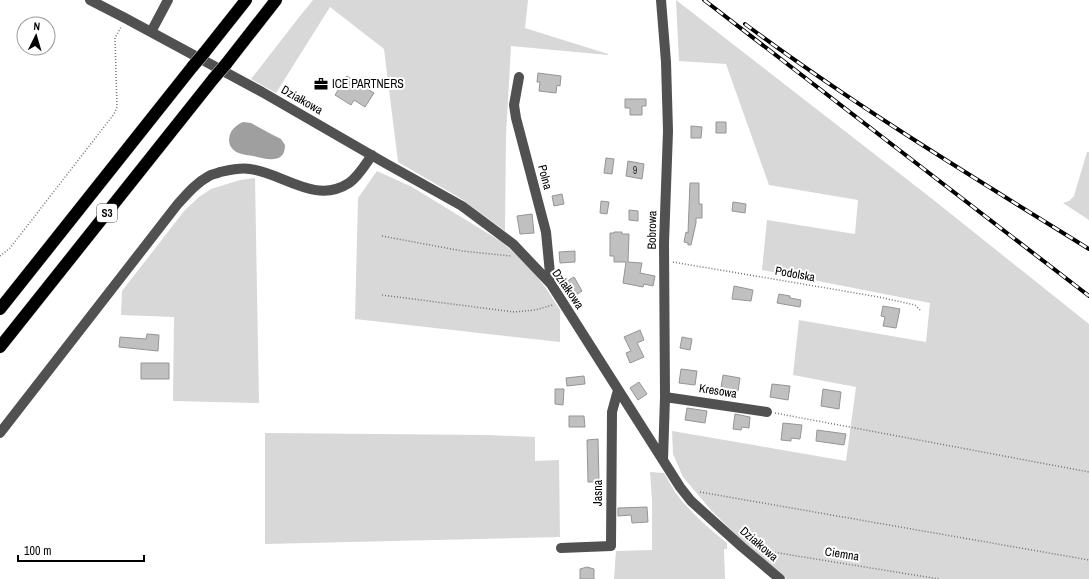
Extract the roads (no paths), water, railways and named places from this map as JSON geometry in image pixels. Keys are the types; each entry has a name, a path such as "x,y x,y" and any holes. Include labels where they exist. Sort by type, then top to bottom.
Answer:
{"highway":[{"name":"S3","path":"0,309 246,0"},
{"name":"S3","path":"0,347 276,0"}],"street":[{"name":"Działkowa","path":"90,0 262,92 462,206 513,244 551,284 680,487 691,501 780,579"},
{"path":"151,32 168,0"},
{"name":"Bobrowa","path":"662,0 668,118 664,260 665,397 663,460"},
{"name":"Polna","path":"519,76 514,105 546,232 551,284"},
{"path":"0,433 177,205 192,188 209,176 229,170 248,168 264,171 307,189 322,191 338,189 350,183 372,155"},
{"name":"Jasna","path":"561,548 611,546 612,412 618,390"},
{"name":"Kresowa","path":"665,397 767,412"}],"railway":[{"path":"704,0 1089,296"},
{"path":"745,24 829,84 958,168 1089,249"}],"place":[{"name":"ICE PARTNERS","path":"321,84"}]}
